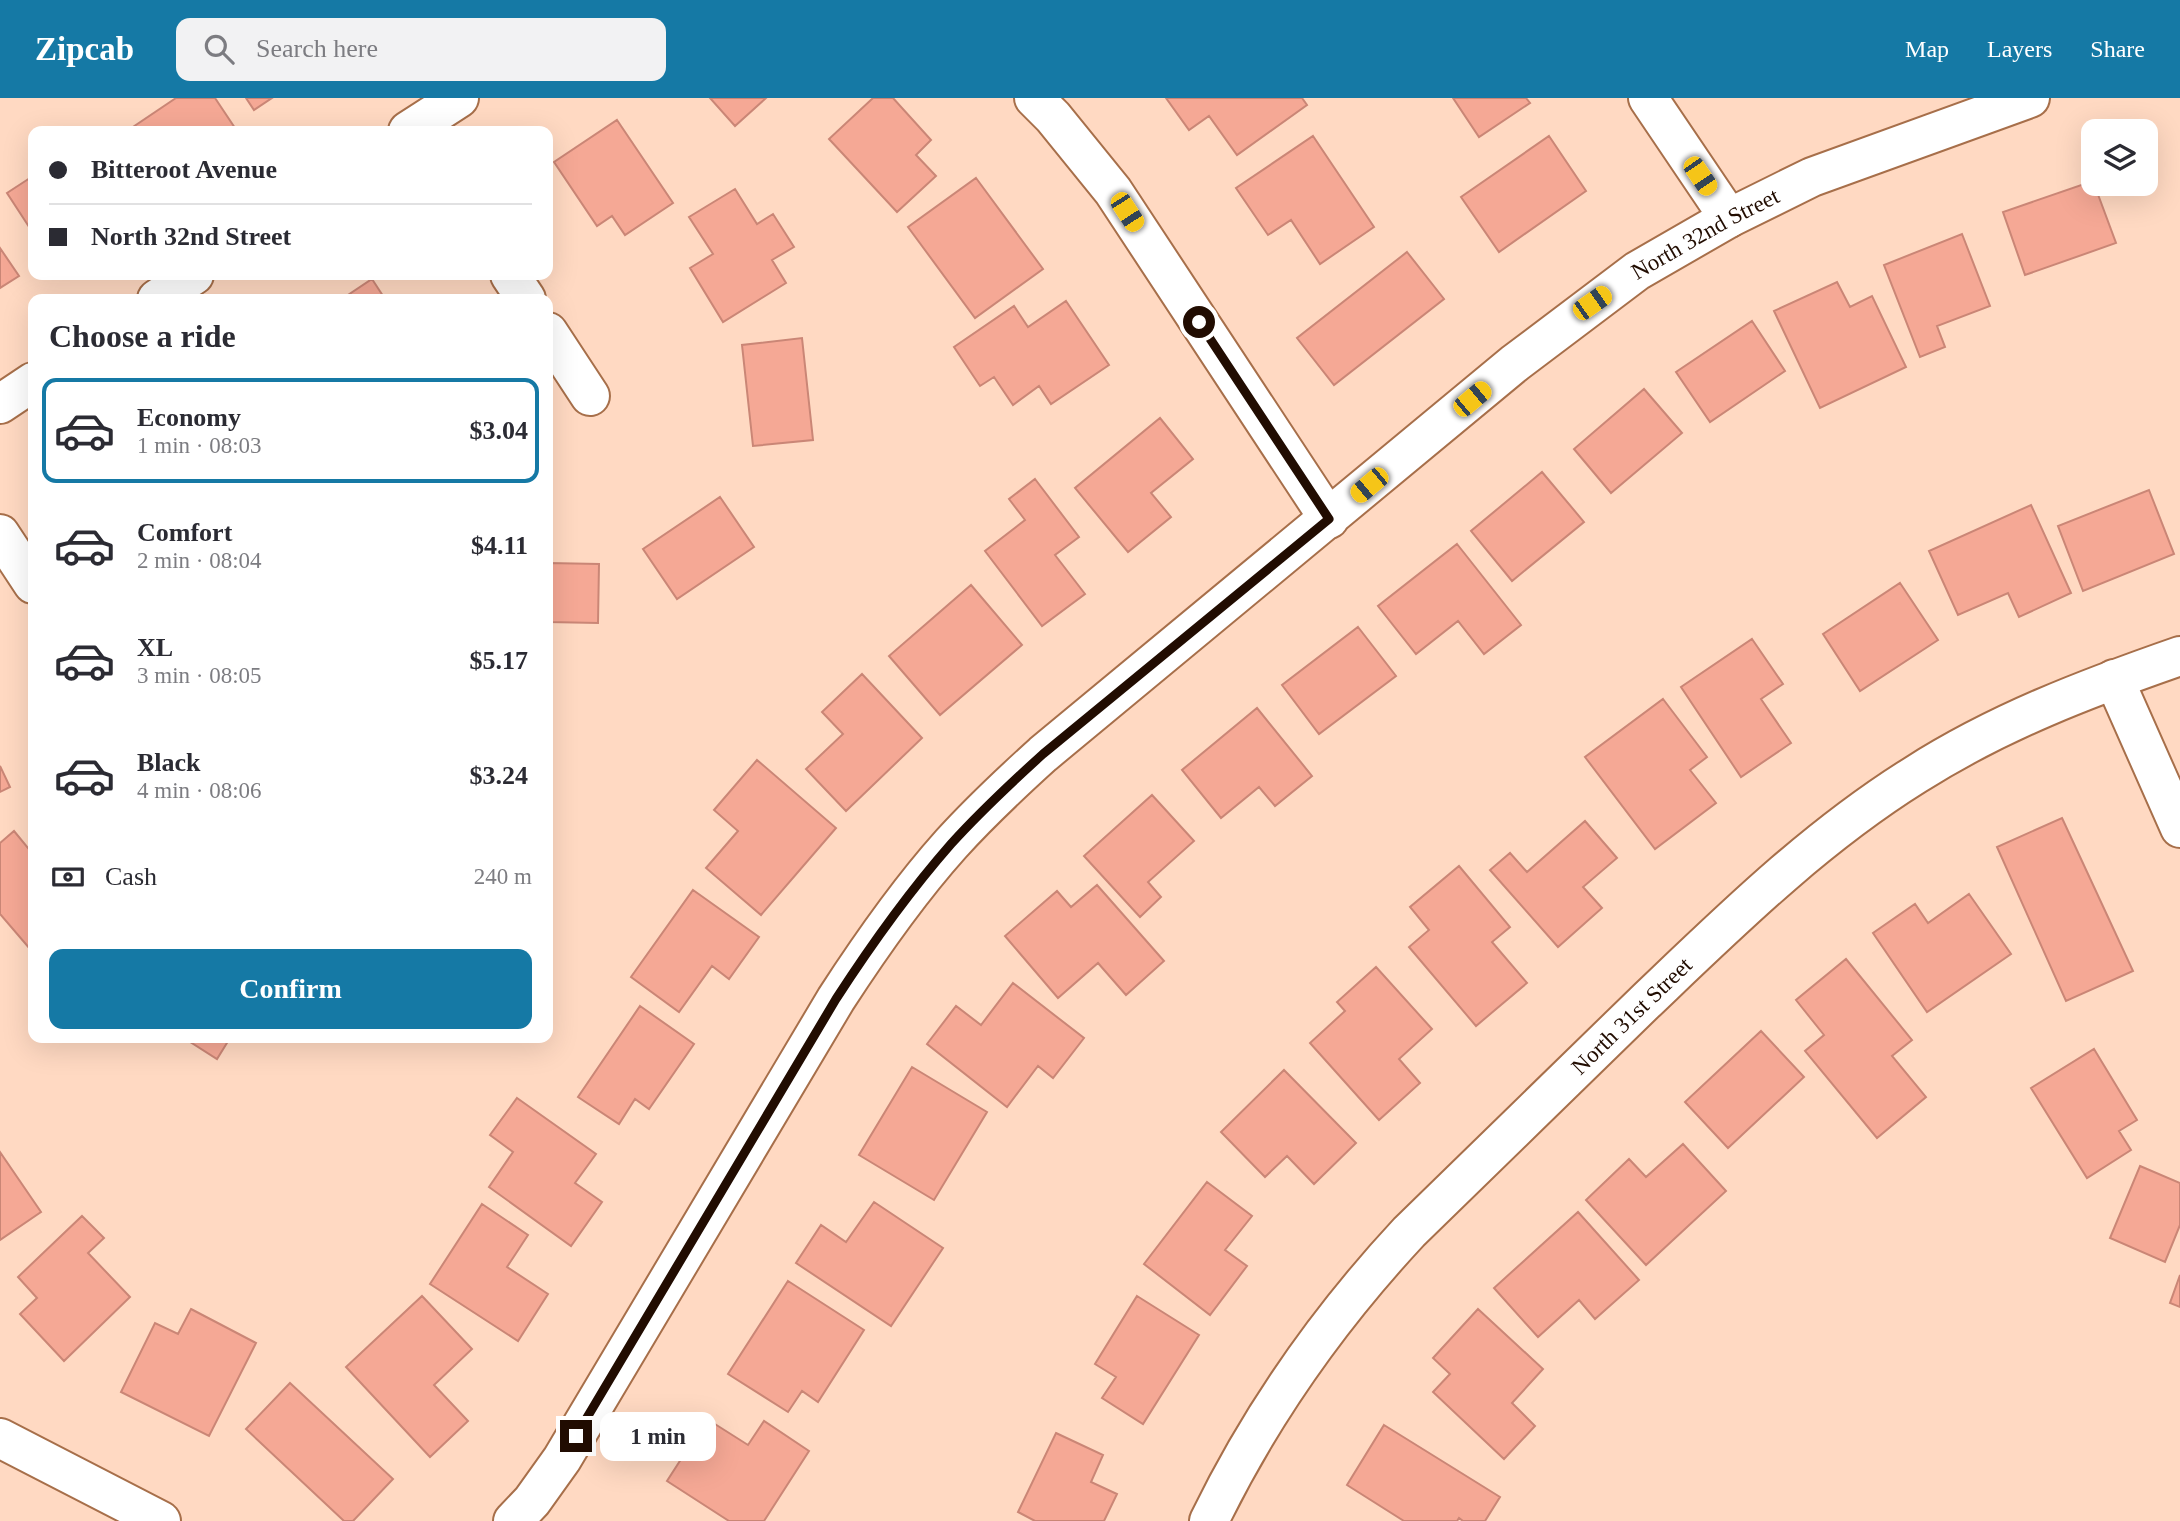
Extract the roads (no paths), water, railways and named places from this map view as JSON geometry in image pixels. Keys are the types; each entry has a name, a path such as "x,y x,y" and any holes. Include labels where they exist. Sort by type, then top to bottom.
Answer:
{"street":[{"path":"418,126 459,98"},
{"path":"1034,98 1053,117 1112,191 1329,519"},
{"path":"1648,98 1729,218"},
{"name":"North 32nd Street","path":"513,1521 532,1501 562,1459 836,999 873,942 951,844 999,795 1043,754 1515,363 1637,271 1729,218 1812,177 2030,98"},
{"path":"165,294 186,280"},
{"path":"553,340 590,396"},
{"path":"0,404 28,385"},
{"path":"0,534 28,576"},
{"name":"North 31st Street","path":"1209,1521 1278,1398 1311,1349 1373,1270 1738,912 1822,841 1916,774 2012,721 2065,697 2180,656"},
{"path":"2114,679 2180,828"},
{"path":"0,1438 161,1521"}]}
